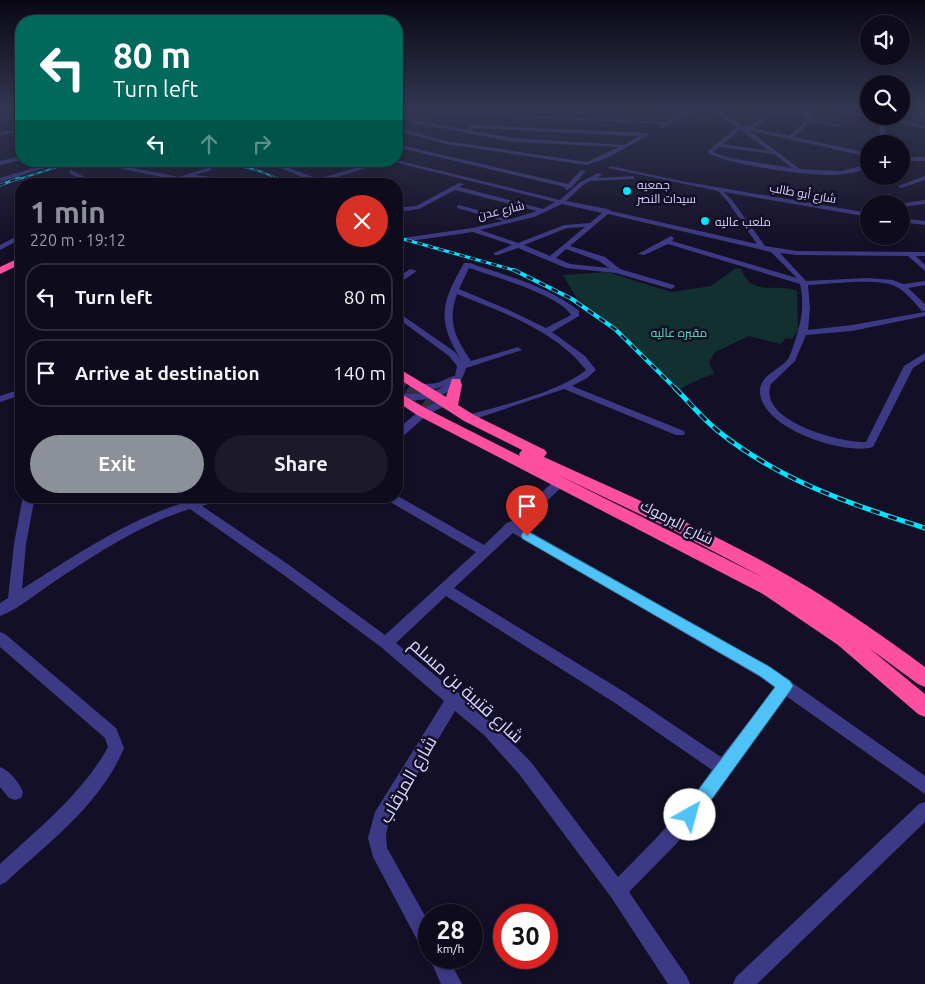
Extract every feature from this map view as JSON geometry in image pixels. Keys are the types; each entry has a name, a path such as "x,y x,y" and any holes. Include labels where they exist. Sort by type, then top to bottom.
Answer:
{"highway":[{"path":"0,266 15,258"},
{"path":"0,271 15,263"},
{"path":"403,376 421,387 438,405 469,418 699,529 718,545"},
{"path":"438,405 451,402 456,382"},
{"name":"شارع اليرموك","path":"403,397 438,405 560,482 769,589 845,639 925,708"},
{"name":"شارع اليرموك","path":"438,405 461,423 718,545 769,572 818,601 925,678"}],"street":[{"path":"430,153 570,186"},
{"path":"512,153 588,163 606,170"},
{"path":"588,163 612,153"},
{"name":"شارع عدن","path":"403,240 512,221 536,214 606,170 615,158 624,153"},
{"path":"711,153 711,155 800,170 839,173 860,168"},
{"path":"771,153 778,154 800,170"},
{"path":"525,155 567,168 606,170"},
{"path":"571,161 605,157"},
{"path":"1,162 15,159"},
{"path":"910,159 925,159"},
{"path":"456,165 464,161"},
{"name":"شارع عدن","path":"512,221 541,210 558,200 582,170 579,167 588,163"},
{"path":"403,164 773,250 797,253 925,254"},
{"path":"621,166 637,177"},
{"path":"0,180 44,167"},
{"path":"282,167 311,178"},
{"path":"329,178 366,167"},
{"path":"124,168 178,178 210,168"},
{"path":"567,168 576,178"},
{"path":"441,173 449,169"},
{"name":"شارع أبو طالب","path":"606,170 727,193 860,213"},
{"path":"71,172 82,178"},
{"path":"189,175 200,178"},
{"path":"588,180 637,177"},
{"path":"901,186 925,178"},
{"path":"403,209 417,208 468,179"},
{"path":"454,188 541,210"},
{"path":"727,193 764,248"},
{"path":"910,204 925,202"},
{"path":"460,207 512,221"},
{"path":"823,207 860,207"},
{"path":"552,258 608,211"},
{"path":"910,221 925,223"},
{"path":"496,254 566,226 592,225"},
{"path":"470,229 518,245 563,264 580,268 618,271 671,287"},
{"name":"شارع عدن","path":"403,236 470,229"},
{"path":"642,254 667,242 679,229"},
{"path":"0,248 15,239"},
{"path":"667,242 804,283 880,280 893,282 902,286 925,309"},
{"path":"566,247 602,259 618,271"},
{"path":"773,250 804,283 806,317 804,333 791,361 767,383 765,392 766,402 775,414 818,437 840,444 868,445 909,366 925,356"},
{"path":"910,254 925,269"},
{"path":"403,432 438,405 445,390 456,382 463,366 447,323 447,310 454,290 467,265 559,300 576,312 575,316 568,321 545,332"},
{"path":"403,278 413,271"},
{"path":"902,286 925,284"},
{"path":"454,290 509,312 545,332 575,353 591,370 587,375 564,386 469,418"},
{"path":"804,333 852,328 925,314"},
{"path":"403,318 452,354 463,366"},
{"path":"403,322 463,366"},
{"path":"421,387 438,386 448,381 463,366 518,350"},
{"path":"564,386 680,433"},
{"path":"0,399 15,394"},
{"path":"386,643 510,526 560,482"},
{"path":"14,600 20,544 28,503"},
{"path":"0,610 123,533 181,503"},
{"name":"شارع قتيبة بن مسلم","path":"191,503 386,643 454,698 489,730 525,768 617,891 680,984"},
{"path":"401,503 485,551"},
{"path":"510,526 765,672 925,786"},
{"path":"445,589 598,682 665,726 723,768"},
{"path":"0,638 111,734 115,740 116,748 102,772 71,808 0,876"},
{"path":"617,891 670,838 700,803 723,768 785,686"},
{"name":"شارع المرقاب","path":"418,922 379,851 376,843 377,833 381,818 454,698"},
{"path":"0,774 15,792"},
{"path":"743,984 925,810"},
{"path":"444,969 452,984"}],"green space":[{"name":"مقبره عاليه","path":"736,268 741,269 751,283 758,286 797,291 798,330 792,339 786,338 781,344 749,336 715,352 709,362 714,374 680,389 602,317 576,297 563,275 607,272 671,292 711,286"}],"tunnel":[{"path":"403,385 409,389"},
{"path":"408,388 437,409"}],"railway":[{"path":"22,178 57,167"},
{"path":"241,167 275,178"},
{"path":"0,185 15,179"},
{"path":"403,239 515,270"},
{"path":"515,270 572,299 615,329 675,388"},
{"path":"675,388 718,431 766,464 844,500 925,528"}],"place":[{"name":"جمعيه سيدات النصر","path":"627,191"},
{"name":"ملعب عاليه","path":"705,221"}],"route":[{"path":"527,536 733,653 785,686 690,815"}]}
